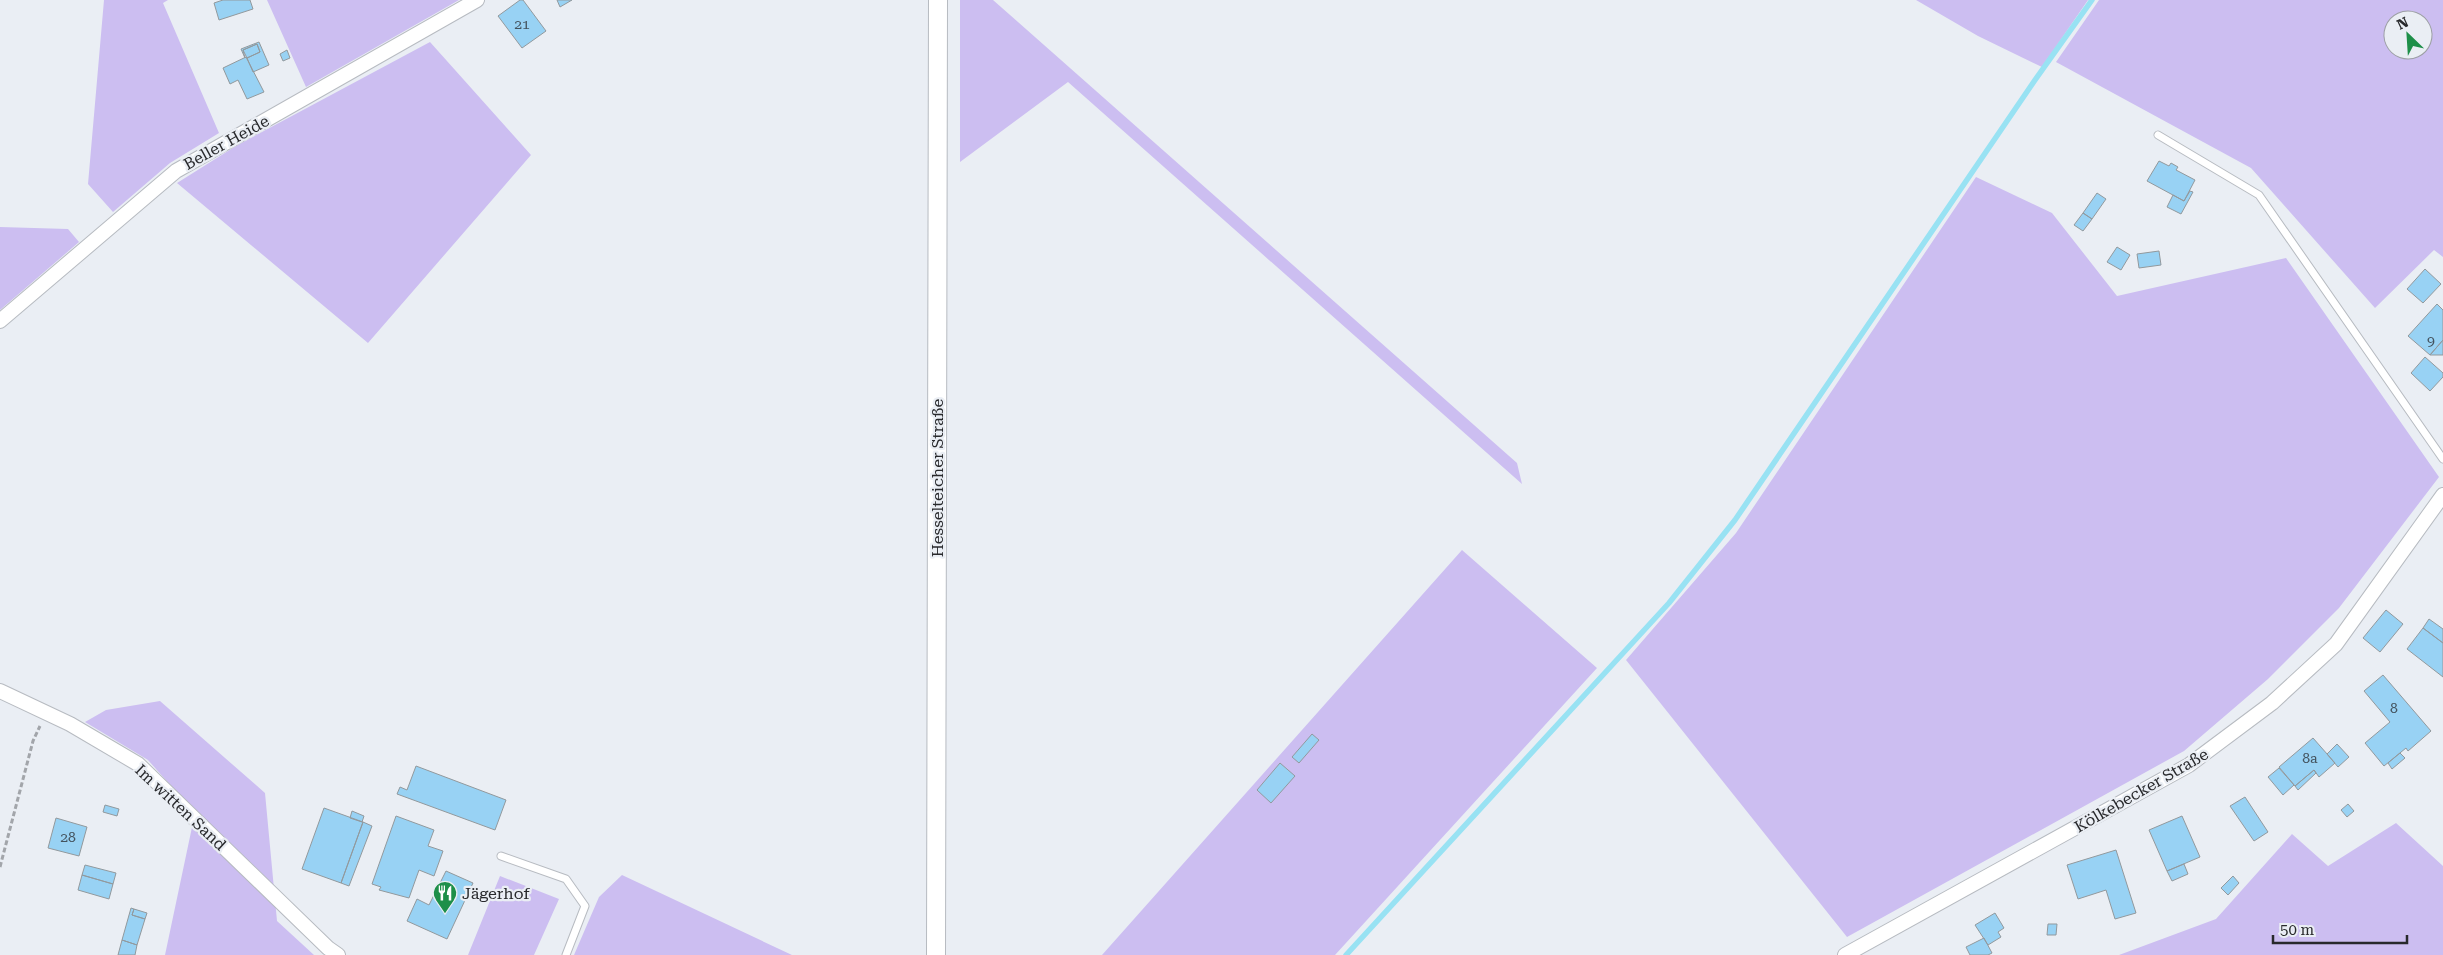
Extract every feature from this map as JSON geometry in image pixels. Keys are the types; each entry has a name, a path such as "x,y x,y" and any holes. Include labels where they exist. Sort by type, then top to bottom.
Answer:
{"street":[{"name":"Beller Heide","path":"0,321 176,171 477,0"},
{"name":"Hesselteicher Straße","path":"936,955 938,0"},
{"name":"Kölkebecker Straße","path":"1845,955 2189,765 2272,703 2336,644 2443,494"},
{"name":"Im witten Sand","path":"0,691 70,724 138,764 328,948 338,955"}],"lane":[{"path":"2158,135 2259,195 2443,459"},
{"path":"501,856 566,879 585,906 566,955"}],"path":[{"path":"0,867 33,741 45,712"}],"shaded area":[{"path":"104,0 168,0 163,3 219,133 170,163 113,212 88,184"},
{"path":"267,0 459,0 306,87"},
{"path":"960,0 993,0 1517,463 1522,484 1068,82 960,162"},
{"path":"1916,0 2088,0 2042,67 1978,36"},
{"path":"2099,0 2443,0 2443,257 2434,250 2375,308 2251,168 2056,62"},
{"path":"430,42 531,155 368,343 177,183 236,146"},
{"path":"1976,177 2052,213 2117,296 2286,258 2439,477 2339,608 2268,679 2184,751 1847,937 1626,660 1736,533"},
{"path":"0,227 68,229 79,242 0,310"},
{"path":"1462,550 1597,668 1335,955 1102,955"},
{"path":"160,701 265,793 277,921 314,955 165,955 195,813 148,760 85,722 106,710"},
{"path":"2396,823 2443,866 2443,955 2119,955 2216,919 2292,834 2328,866"},
{"path":"622,875 792,955 574,955 599,897"},
{"path":"500,876 559,899 534,955 468,955"}],"building":[{"path":"223,0 250,0 253,9 219,20 214,3"},
{"path":"520,0 523,0 546,31 522,48 498,16"},
{"path":"557,0 572,0 560,7"},
{"path":"259,42 269,65 253,72 247,58 260,52 257,44 243,50 245,58 241,49"},
{"path":"257,44 260,52 247,58 243,50"},
{"path":"287,50 290,58 283,61 280,54"},
{"path":"246,57 264,92 247,99 238,80 230,84 223,68"},
{"path":"2159,161 2169,166 2171,163 2178,167 2176,170 2195,180 2184,201 2147,181"},
{"path":"2190,191 2193,192 2181,214 2167,207 2173,195 2184,201"},
{"path":"2097,193 2106,199 2092,219 2083,213"},
{"path":"2083,213 2092,219 2083,231 2074,225"},
{"path":"2117,247 2130,255 2121,270 2107,262"},
{"path":"2159,251 2161,265 2139,268 2137,254"},
{"path":"2425,269 2441,284 2423,303 2407,289"},
{"path":"2437,304 2443,310 2443,340 2430,355 2408,336"},
{"path":"2443,340 2443,355 2430,355"},
{"path":"2425,357 2443,373 2443,377 2430,391 2411,373"},
{"path":"2386,610 2403,624 2380,652 2363,638"},
{"path":"2429,619 2443,629 2443,643 2423,628"},
{"path":"2423,628 2443,643 2443,677 2407,649"},
{"path":"2383,675 2431,731 2408,751 2406,748 2384,766 2365,743 2390,722 2364,691"},
{"path":"1312,734 1319,740 1299,763 1292,757"},
{"path":"2313,738 2335,763 2319,777 2314,770 2295,786 2279,767"},
{"path":"2337,744 2349,757 2338,767 2327,754"},
{"path":"2400,753 2405,758 2392,769 2388,763"},
{"path":"1280,763 1295,776 1271,803 1257,790"},
{"path":"416,766 506,800 495,830 397,794 400,787 407,790"},
{"path":"2279,768 2294,785 2283,795 2268,777"},
{"path":"2314,770 2316,773 2298,790 2295,786"},
{"path":"2245,797 2268,832 2254,841 2230,806"},
{"path":"2348,804 2354,811 2347,817 2341,810"},
{"path":"105,805 119,809 117,816 103,812"},
{"path":"324,808 363,822 341,883 302,869"},
{"path":"352,811 364,816 362,822 350,818"},
{"path":"396,816 434,830 428,846 443,851 434,876 419,870 409,898 379,890 381,887 372,884"},
{"path":"2182,816 2200,857 2167,871 2149,830"},
{"path":"56,818 87,827 79,856 48,848"},
{"path":"363,822 372,826 349,886 341,883"},
{"path":"2116,850 2136,913 2115,919 2106,890 2078,899 2067,865"},
{"path":"2184,864 2188,874 2172,881 2167,871"},
{"path":"85,865 116,873 113,884 82,875"},
{"path":"446,871 473,883 447,939 407,921 417,899 429,905"},
{"path":"82,875 113,884 109,899 78,890"},
{"path":"2233,876 2239,883 2228,895 2221,888"},
{"path":"131,908 134,909 132,915 145,919 137,945 122,940"},
{"path":"134,909 147,913 145,919 132,915"},
{"path":"1995,913 2004,928 1998,932 2001,937 1988,945 1975,925"},
{"path":"2048,924 2057,924 2056,935 2047,935"},
{"path":"1984,938 1992,953 1988,955 1970,955 1966,947"},
{"path":"122,940 137,945 135,955 118,955"}],"waterway":[{"path":"1346,955 1669,603 1735,520 2035,80 2092,0"}],"place":[{"name":"Jägerhof","path":"445,914"}]}
